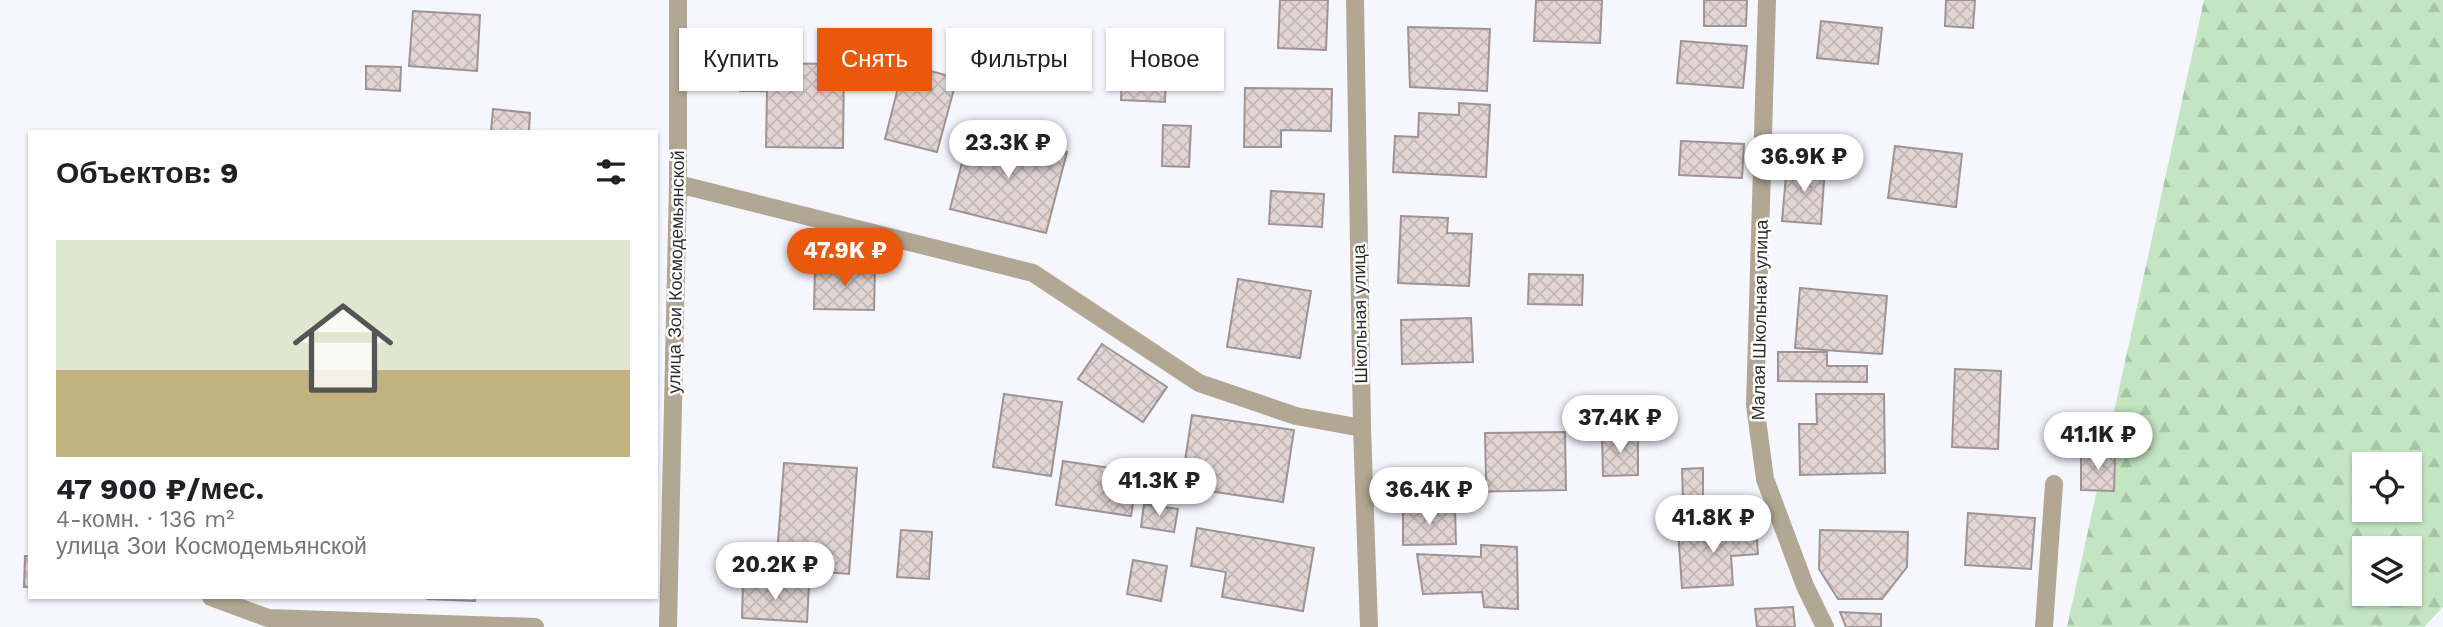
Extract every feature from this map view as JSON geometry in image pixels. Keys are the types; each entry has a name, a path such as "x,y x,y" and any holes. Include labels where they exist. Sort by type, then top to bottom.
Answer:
{"street":[{"name":"улица Зои Космодемьянской","path":"668,627 678,184 678,0"},
{"name":"Школьная улица","path":"1355,0 1362,428 1369,627"},
{"name":"Малая Школьная улица","path":"1767,0 1755,405 1765,479 1805,586 1825,627"},
{"path":"678,184 1033,273 1199,383 1296,416 1362,428"},
{"path":"2044,627 2054,484"},
{"path":"216,599 268,618 535,627"}],"green space":[{"path":"2204,0 2443,0 2443,607 2424,627 2067,627"}],"building":[{"path":"1280,0 1328,0 1326,50 1278,48"},
{"path":"1536,0 1602,0 1600,43 1534,41"},
{"path":"1704,0 1747,0 1746,26 1704,26"},
{"path":"1946,0 1975,0 1973,28 1945,26"},
{"path":"413,11 480,15 477,71 409,66"},
{"path":"1821,21 1882,28 1878,64 1817,58"},
{"path":"1408,27 1490,29 1487,91 1410,87"},
{"path":"1681,41 1747,46 1743,88 1677,83"},
{"path":"803,64 817,64 817,91 844,91 843,148 766,147 767,91 803,91"},
{"path":"366,66 401,67 400,91 366,89"},
{"path":"932,71 946,75 946,91 953,91 937,152 885,139 897,91 932,91"},
{"path":"1245,88 1332,89 1331,131 1281,130 1281,147 1244,147"},
{"path":"1121,91 1165,91 1165,102 1121,100"},
{"path":"1459,103 1490,105 1486,177 1393,172 1395,136 1418,137 1419,113 1459,115"},
{"path":"493,109 530,113 529,130 491,130"},
{"path":"1163,125 1191,126 1189,167 1162,166"},
{"path":"971,128 1067,152 1046,233 950,209"},
{"path":"1681,141 1744,144 1742,178 1679,175"},
{"path":"1895,146 1962,154 1956,207 1888,198"},
{"path":"1787,164 1825,167 1821,224 1782,221"},
{"path":"1271,191 1324,194 1322,227 1269,224"},
{"path":"1401,216 1448,218 1447,233 1472,234 1469,286 1398,283"},
{"path":"815,267 875,267 874,310 814,309"},
{"path":"1529,274 1583,275 1582,305 1528,304"},
{"path":"1238,279 1311,291 1300,358 1227,347"},
{"path":"1800,288 1887,296 1882,354 1795,348"},
{"path":"1471,318 1473,362 1402,364 1401,320"},
{"path":"1102,344 1167,387 1143,422 1078,379"},
{"path":"1778,352 1827,352 1827,366 1867,366 1867,382 1778,381"},
{"path":"1955,369 2001,371 1998,449 1952,447"},
{"path":"1004,394 1062,402 1051,476 993,467"},
{"path":"1816,394 1884,394 1885,473 1800,475 1799,424 1817,424"},
{"path":"1192,415 1294,430 1283,502 1181,487"},
{"path":"1565,432 1566,490 1463,492 1462,480 1486,480 1485,433"},
{"path":"1638,434 1638,475 1603,476 1602,435"},
{"path":"2081,454 2115,454 2114,491 2081,490"},
{"path":"1063,461 1138,472 1131,516 1056,505"},
{"path":"784,463 857,468 849,574 776,568"},
{"path":"1703,468 1703,501 1683,501 1682,469"},
{"path":"1144,504 1178,509 1174,532 1141,527"},
{"path":"1455,509 1456,544 1403,545 1403,510"},
{"path":"1968,513 2035,518 2031,569 1965,565"},
{"path":"1756,527 1758,554 1731,556 1733,585 1682,588 1678,531"},
{"path":"1197,528 1314,548 1303,611 1222,597 1226,572 1191,566"},
{"path":"901,530 932,532 929,579 897,577"},
{"path":"1820,530 1908,532 1907,567 1882,599 1838,599 1819,569"},
{"path":"1481,545 1517,547 1518,609 1484,607 1482,592 1423,594 1417,554 1481,557"},
{"path":"25,556 28,556 28,587 24,587"},
{"path":"1133,560 1167,566 1161,601 1127,594"},
{"path":"743,582 809,585 807,622 742,618"},
{"path":"427,599 475,599 475,601"},
{"path":"1793,607 1795,627 1757,627 1755,609"},
{"path":"1840,612 1881,614 1881,627 1846,627"}]}
